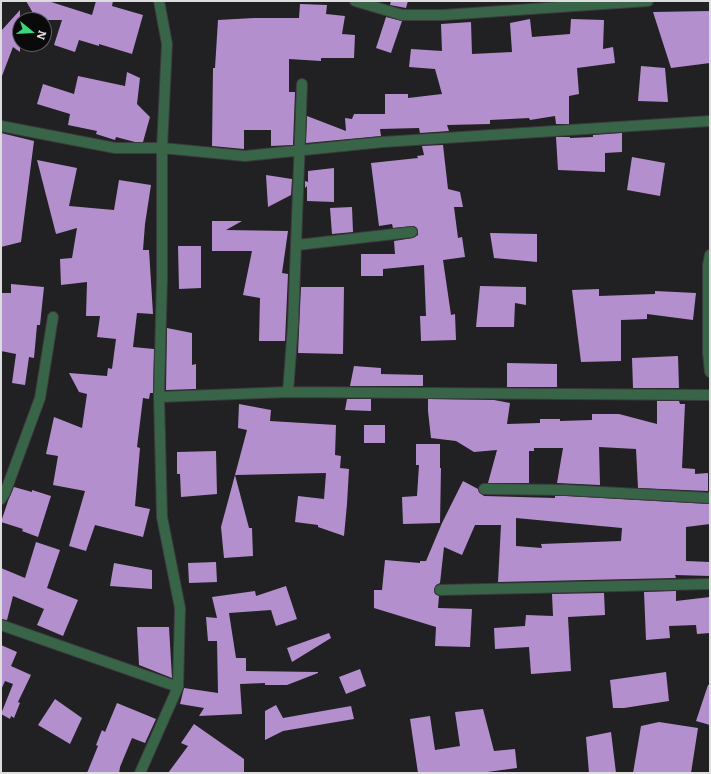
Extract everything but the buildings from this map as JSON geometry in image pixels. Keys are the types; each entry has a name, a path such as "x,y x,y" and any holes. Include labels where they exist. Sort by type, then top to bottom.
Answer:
{"street":[{"path":"140,773 178,687 180,608 162,518 159,397 162,278 162,148 167,44 159,1"},
{"path":"355,1 402,15 444,15 648,1"},
{"path":"288,392 297,245 302,84"},
{"path":"1,126 115,148 162,148 245,156 390,142 710,121"},
{"path":"297,245 412,232"},
{"path":"710,255 708,265 708,353 710,372"},
{"path":"1,499 5,493 40,398 54,317"},
{"path":"159,397 288,392 710,395"},
{"path":"484,489 566,490 710,498"},
{"path":"440,590 710,584"},
{"path":"1,625 178,687"}]}
